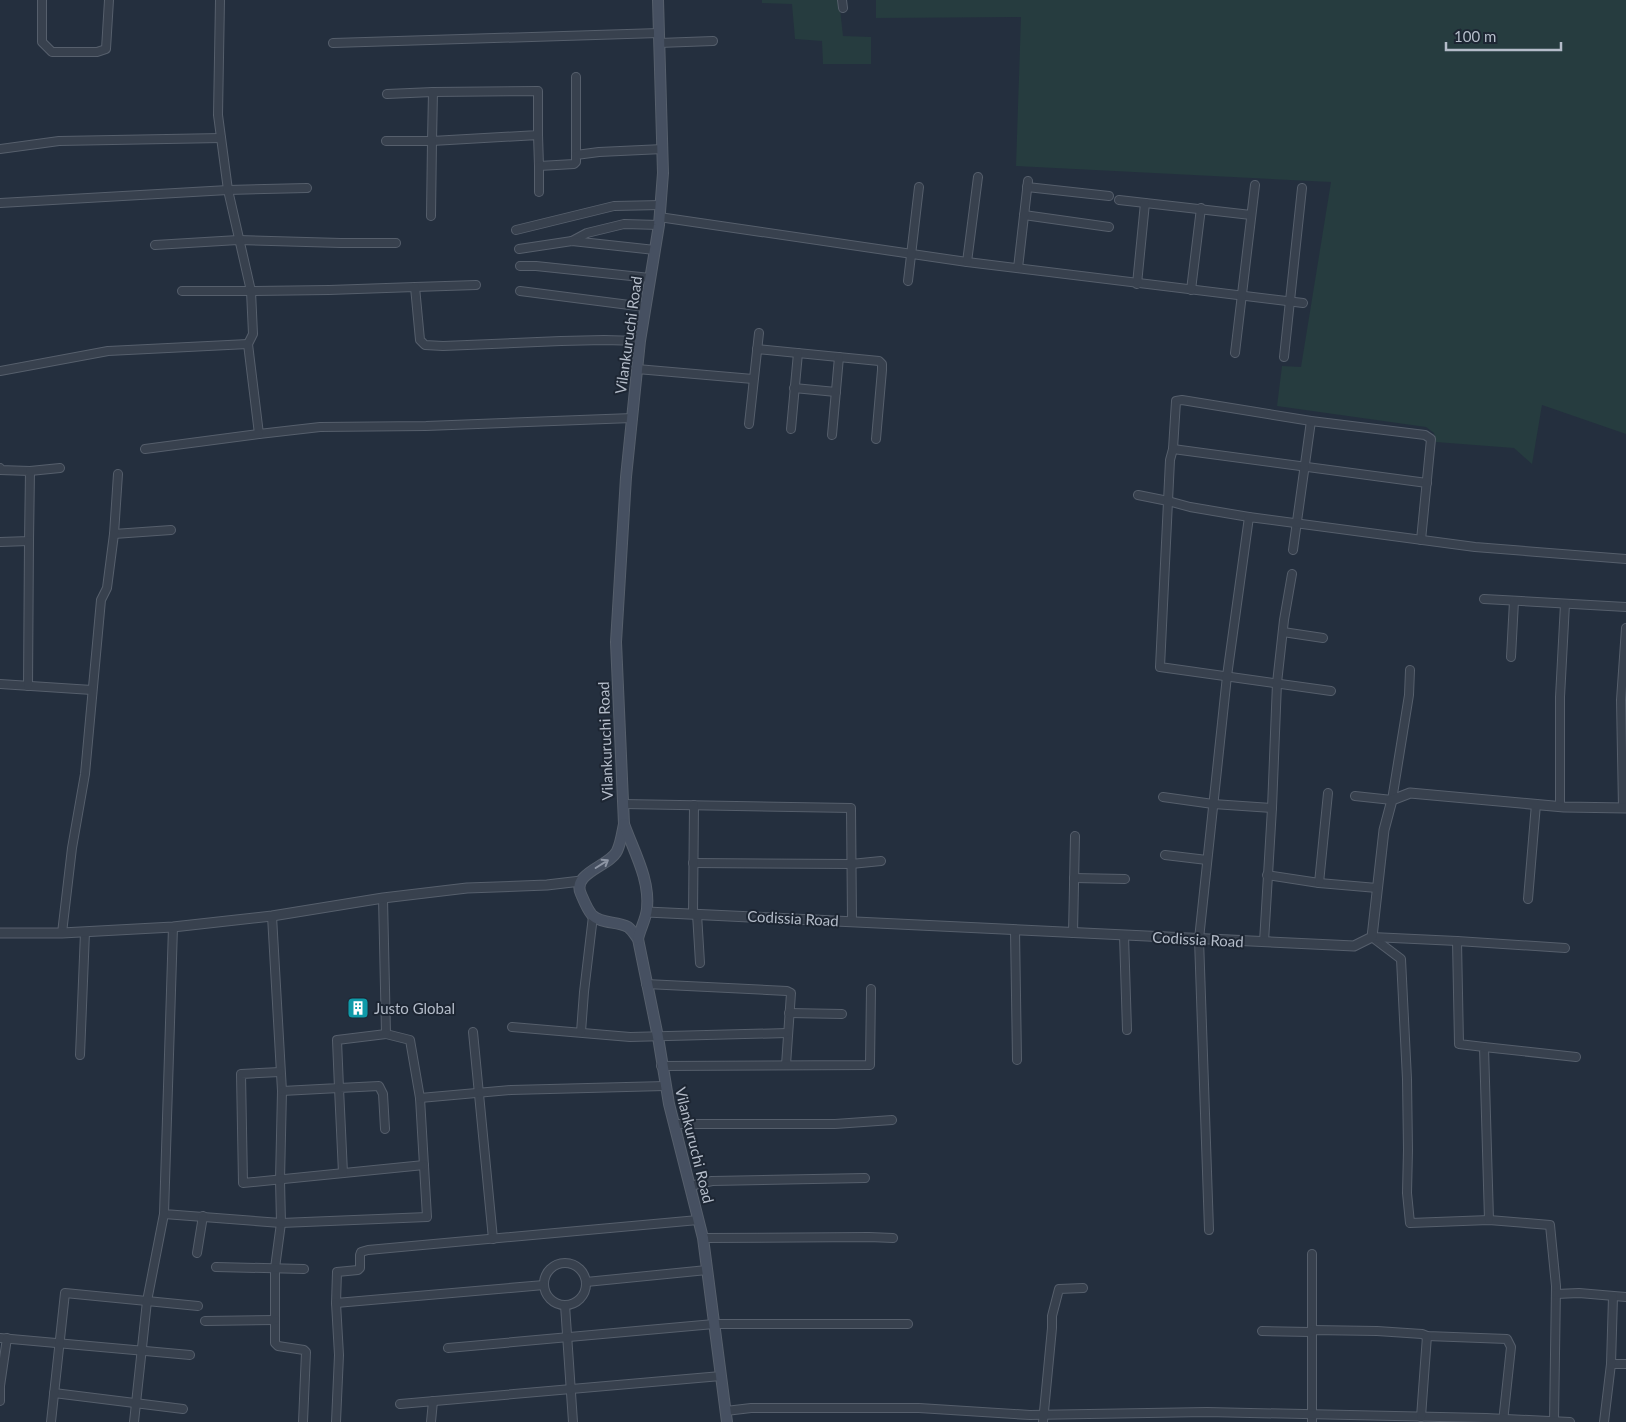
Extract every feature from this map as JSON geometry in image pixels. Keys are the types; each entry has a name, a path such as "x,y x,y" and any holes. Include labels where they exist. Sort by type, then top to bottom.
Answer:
{"main road":[{"name":"Vilankuruchi Road","path":"580,881 589,872 608,862 617,851 624,824 616,642 626,477 637,368 661,205 663,149 658,0"},
{"path":"624,824 642,868 648,894 647,912 640,928 638,939"},
{"path":"580,881 579,890 585,905 593,916 603,921 630,928 638,939"},
{"name":"Vilankuruchi Road","path":"638,939 658,1037 665,1086 703,1238 727,1422"}],"street":[{"path":"42,0 42,42 52,52 97,52 106,49 109,0"},
{"path":"220,0 218,115 228,190 251,291 253,334 248,344 259,434"},
{"path":"334,42 659,38 713,41"},
{"path":"539,166 574,164 576,162 576,77"},
{"path":"387,94 538,91 539,192"},
{"path":"430,216 433,92"},
{"path":"386,141 432,141 538,135"},
{"path":"0,149 59,141 221,138"},
{"path":"576,155 663,149"},
{"path":"967,262 978,177"},
{"path":"1018,268 1027,184 1109,196"},
{"path":"1235,353 1255,184"},
{"path":"908,281 919,187"},
{"path":"0,204 228,190 306,188"},
{"path":"1284,357 1302,188"},
{"path":"1119,200 1251,215"},
{"path":"1137,284 1145,202"},
{"path":"516,230 614,206 661,205"},
{"path":"1192,290 1201,208"},
{"path":"1024,215 1109,227"},
{"path":"572,241 588,233 624,224 659,221 1137,284 1303,303"},
{"path":"155,245 238,240 396,243"},
{"path":"519,249 572,241 655,250"},
{"path":"520,266 650,278"},
{"path":"182,292 476,285"},
{"path":"415,287 420,340 425,344 443,346 596,340 640,341"},
{"path":"520,292 645,307"},
{"path":"749,424 759,333"},
{"path":"0,371 108,351 248,344"},
{"path":"757,349 879,361 882,364 876,439"},
{"path":"791,429 798,353"},
{"path":"832,436 839,357"},
{"path":"637,368 753,379"},
{"path":"794,388 836,392"},
{"path":"1331,691 1160,667 1170,460 1173,449 1176,401 1182,400 1311,421 1425,435 1431,439 1421,540"},
{"path":"145,449 320,427 436,426 632,418"},
{"path":"1293,550 1311,421"},
{"path":"1173,449 1427,483"},
{"path":"0,468 0,470 30,471 60,468"},
{"path":"28,686 30,471"},
{"path":"62,933 72,848 85,774 101,600 107,588 114,534 118,474"},
{"path":"1138,495 1190,507 1297,524 1475,547 1626,559"},
{"path":"1209,1230 1199,939 1227,676 1249,517"},
{"path":"114,534 172,530"},
{"path":"0,542 29,541"},
{"path":"1264,942 1277,683 1292,574"},
{"path":"1484,599 1626,607"},
{"path":"1511,657 1514,601"},
{"path":"1560,806 1560,697 1565,604"},
{"path":"1354,796 1392,800 1410,793 1560,806 1624,808 1621,700 1626,628"},
{"path":"1283,632 1323,638"},
{"path":"1372,937 1384,830 1392,800 1409,695 1410,670"},
{"path":"0,684 92,690"},
{"path":"1319,883 1328,793"},
{"path":"1163,797 1213,804 1272,808"},
{"path":"623,804 851,808 852,921"},
{"path":"1528,899 1536,804"},
{"path":"694,805 693,862 695,914 700,963"},
{"path":"1074,933 1075,836"},
{"path":"1165,855 1207,860"},
{"path":"693,862 851,864 881,861"},
{"path":"1267,875 1319,883 1377,888"},
{"path":"1074,878 1125,879"},
{"path":"0,933 62,933 173,927 272,916 383,898 467,888 547,885 580,881"},
{"path":"383,898 386,1034"},
{"name":"Codissia Road","path":"647,912 1354,946 1372,937"},
{"path":"272,916 282,1091 281,1223 274,1268 275,1343 278,1346 304,1350 306,1352 303,1422"},
{"path":"581,1032 593,916"},
{"path":"134,1422 147,1301 164,1214 173,927"},
{"path":"1015,930 1017,1060"},
{"path":"80,1055 85,932"},
{"path":"1124,935 1127,1030"},
{"path":"1372,937 1565,948"},
{"path":"1372,937 1401,959 1407,1079 1407,1193 1410,1223 1489,1220 1550,1225 1556,1294 1554,1422"},
{"path":"1458,941 1459,1044 1576,1057"},
{"path":"646,984 786,991 791,993 786,1065"},
{"path":"661,1066 870,1065 870,989"},
{"path":"789,1013 842,1014"},
{"path":"512,1027 630,1037 787,1033"},
{"path":"473,1032 493,1239"},
{"path":"164,1214 281,1223 427,1217 420,1098 410,1040 386,1034 337,1040 343,1173"},
{"path":"1484,1047 1489,1220"},
{"path":"280,1072 242,1074 242,1183 424,1165"},
{"path":"282,1091 380,1086 383,1094 385,1129"},
{"path":"420,1098 511,1090 665,1086"},
{"path":"674,1124 835,1124 892,1120"},
{"path":"690,1186 712,1181 865,1178"},
{"path":"197,1253 203,1216"},
{"path":"336,1422 339,1355 336,1303 337,1272 358,1270 360,1268 361,1252 698,1220"},
{"path":"703,1238 894,1238"},
{"path":"1312,1254 1312,1418"},
{"path":"560,1264 574,1265 584,1275 586,1282 583,1295 572,1304 565,1305 548,1297 544,1285 548,1272 560,1264"},
{"path":"216,1267 304,1270"},
{"path":"586,1282 707,1270"},
{"path":"336,1303 544,1285"},
{"path":"1043,1418 1052,1316 1059,1289 1083,1288"},
{"path":"51,1422 65,1292 198,1306"},
{"path":"1556,1294 1587,1293 1626,1297"},
{"path":"1604,1422 1611,1364 1613,1297"},
{"path":"565,1305 573,1422"},
{"path":"205,1321 275,1320"},
{"path":"448,1348 714,1324 908,1324"},
{"path":"1262,1331 1377,1331 1427,1336 1507,1340 1511,1347 1503,1420"},
{"path":"1421,1417 1427,1336"},
{"path":"0,1400 4,1338 190,1356"},
{"path":"1611,1364 1626,1364"},
{"path":"400,1404 721,1376"},
{"path":"54,1393 183,1409"},
{"path":"431,1422 433,1401"},
{"path":"726,1411 751,1408 919,1408 1043,1418 1207,1412 1312,1418 1421,1417 1570,1422"}],"green space":[{"path":"762,0 839,0 843,36 871,37 871,64 823,64 822,41 795,39 792,4 762,3"},
{"path":"876,0 1626,0 1626,434 1542,405 1532,464 1514,448 1436,442 1434,433 1426,427 1277,406 1282,366 1301,367 1331,182 1016,166 1021,17 876,18"}],"place":[{"name":"Justo Global","path":"358,1008"}]}
